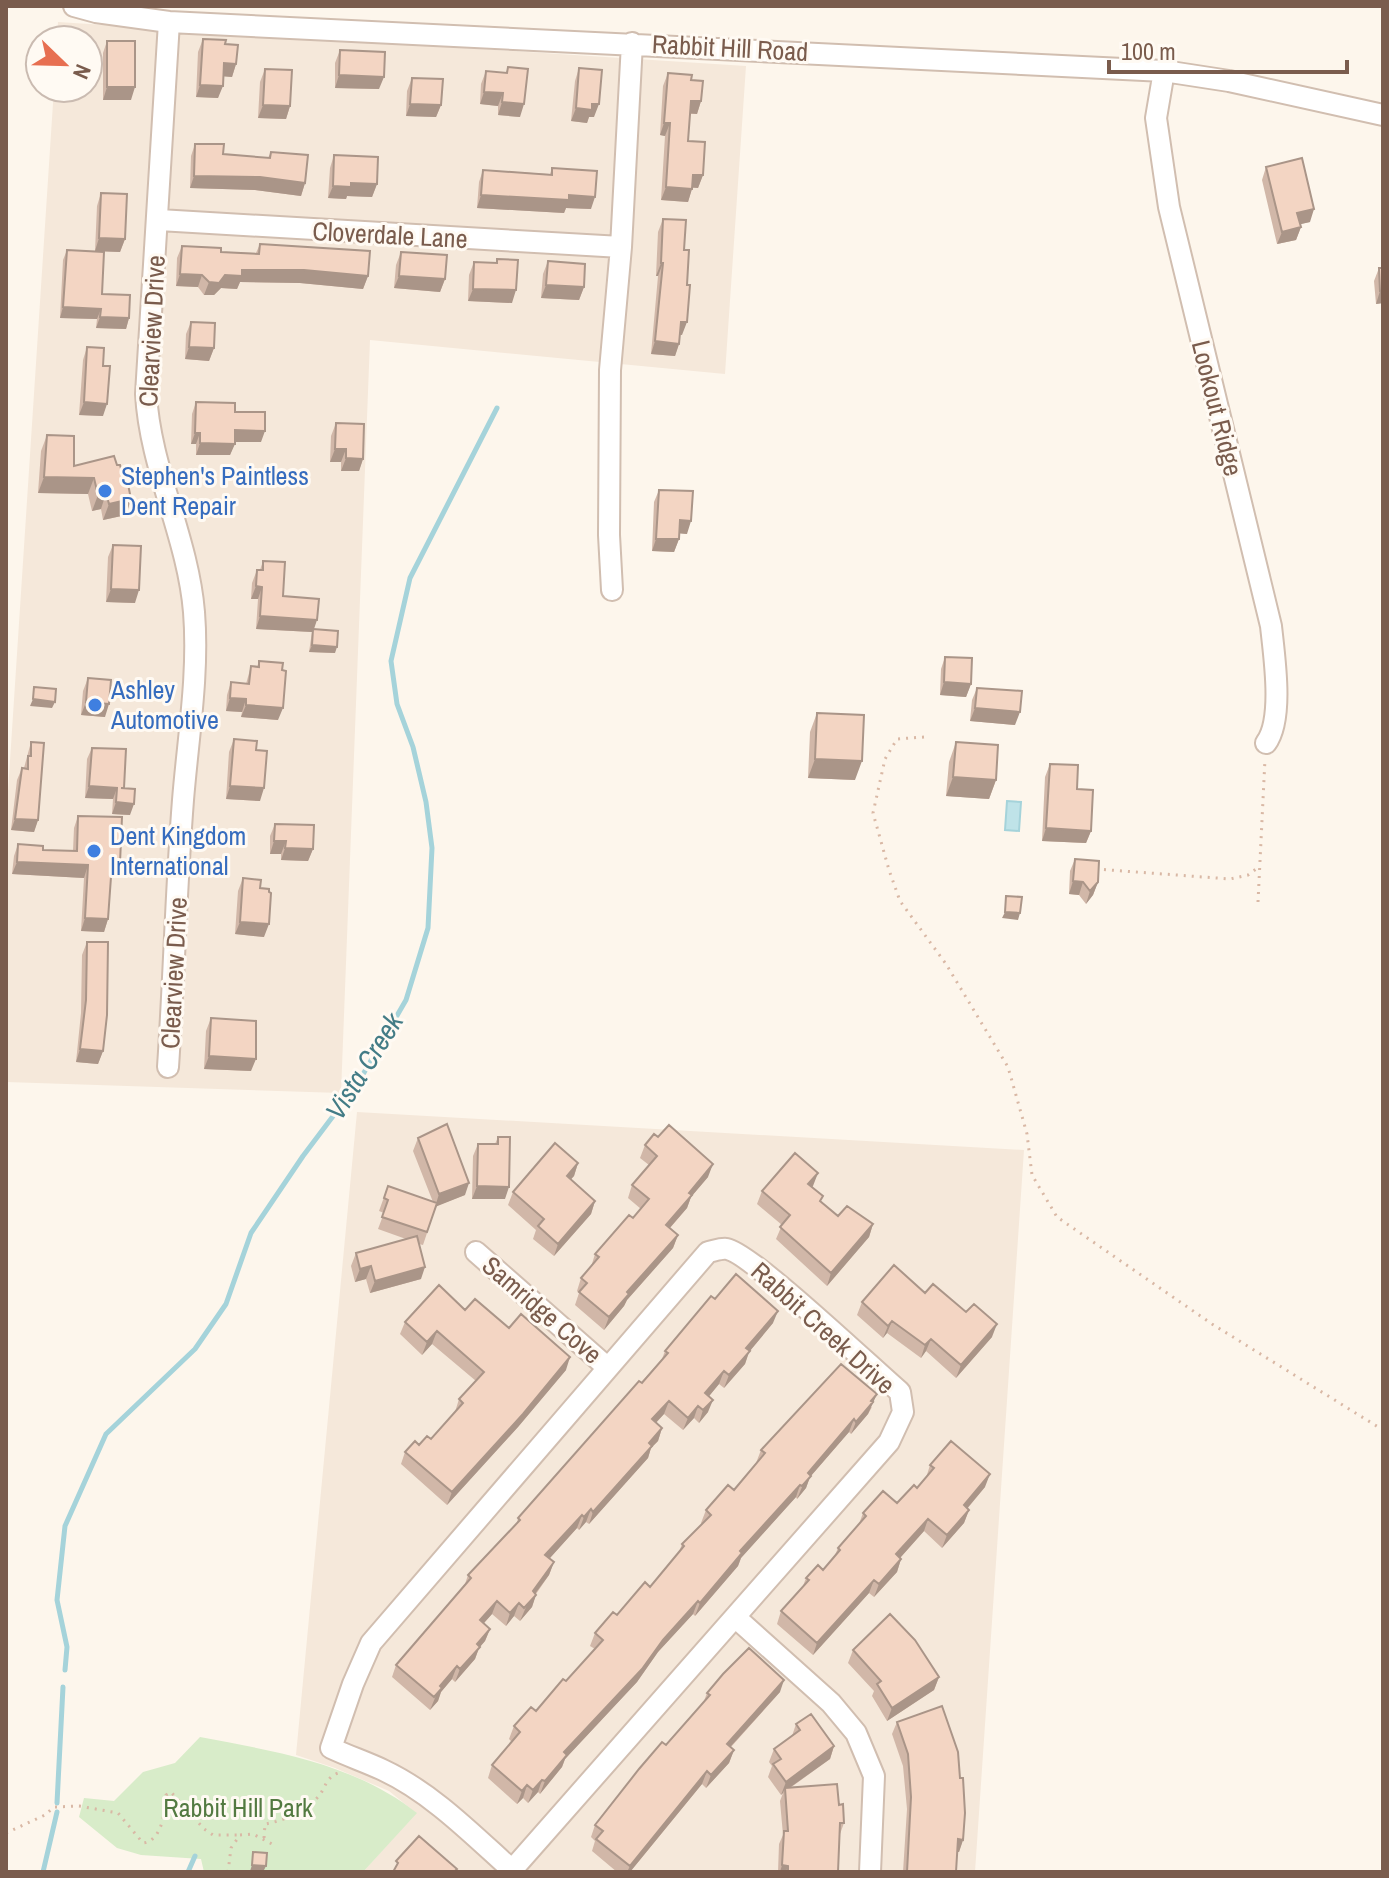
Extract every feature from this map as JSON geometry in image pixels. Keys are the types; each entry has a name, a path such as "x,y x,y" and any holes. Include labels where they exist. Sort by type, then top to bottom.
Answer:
{"street":[{"name":"Rabbit Hill Road","path":"74,6 169,22 1164,71 1229,81 1383,115"},
{"name":"Clearview Drive","path":"168,1067 195,650 194,610 189,582 148,427 146,394 169,22"},
{"path":"612,590 609,535 610,370 621,247 632,43"},
{"name":"Lookout Ridge","path":"1164,71 1156,118 1169,207 1271,626 1274,725 1266,743"},
{"name":"Cloverdale Lane","path":"159,220 621,247"},
{"name":"Rabbit Creek Drive","path":"725,1249 740,1255 769,1278 900,1392 903,1412 889,1442 512,1871 436,1803 385,1771 331,1748 371,1643 608,1368 708,1252 725,1249"},
{"name":"Samridge Cove","path":"476,1252 608,1368"},
{"path":"735,1617 831,1703 856,1733 874,1776 870,1872"}],"path":[{"path":"924,737 897,739 885,759 873,813 878,834 900,901 946,964 1008,1067 1027,1134 1032,1175 1057,1217 1212,1324 1383,1430"},
{"path":"1258,902 1266,743"},
{"path":"1096,869 1230,879 1248,875 1260,866"},
{"path":"264,1838 265,1824 281,1821 313,1802 328,1778 338,1773"},
{"path":"6,1833 45,1815 54,1807 79,1806 118,1813 143,1843 148,1843 153,1841 158,1831 166,1795 171,1792 213,1835 253,1834 274,1845"},
{"path":"223,1835 233,1845"},
{"path":"228,1872 233,1845 240,1835"}],"shaded area":[{"path":"104,25 746,66 725,374 370,340 341,1093 6,1082 6,822 53,104 104,104"},
{"path":"357,1112 1024,1150 975,1872 363,1872 416,1813 389,1791 296,1755"}],"green space":[{"name":"Rabbit Hill Park","path":"200,1737 286,1754 341,1771 367,1782 417,1813 363,1872 204,1872 201,1859 141,1855 117,1848 79,1817 84,1798 114,1801 143,1772 175,1763"}],"water":[{"path":"1007,801 1021,802 1019,831 1005,830"}],"building":[{"path":"203,39 226,40 225,44 238,45 236,64 224,63 223,86 200,85"},
{"path":"107,41 135,41 135,87 107,87"},
{"path":"340,50 385,52 384,77 339,75"},
{"path":"508,67 528,69 524,104 502,102 503,93 484,92 486,71 507,73"},
{"path":"579,68 602,70 599,104 592,104 592,110 576,108"},
{"path":"265,69 292,70 290,106 263,105"},
{"path":"668,73 692,75 691,80 703,81 701,101 691,101 688,141 705,142 703,175 693,175 692,189 666,187 670,123 664,123"},
{"path":"412,78 443,79 441,105 410,104"},
{"path":"195,144 224,144 223,154 270,158 271,152 308,155 305,183 260,177 194,176"},
{"path":"334,155 378,157 377,184 333,186"},
{"path":"1302,158 1314,209 1297,213 1301,227 1282,232 1266,167"},
{"path":"552,168 597,171 595,197 569,195 569,200 481,195 483,170 552,175"},
{"path":"101,193 127,194 125,239 99,238"},
{"path":"663,219 686,220 684,250 689,250 687,285 690,285 687,322 681,322 679,344 655,341 663,263"},
{"path":"260,244 370,251 368,276 304,270 242,270 242,276 225,275 219,283 209,282 202,275 180,274 182,246 259,254"},
{"path":"67,250 104,252 102,294 130,295 129,318 100,317 101,309 63,307"},
{"path":"401,252 447,255 445,279 399,276"},
{"path":"497,259 518,260 516,290 473,289 474,262 497,263"},
{"path":"548,261 585,264 584,287 546,285"},
{"path":"1379,268 1383,268 1383,291 1380,291"},
{"path":"191,322 215,323 214,348 189,347"},
{"path":"87,347 104,348 103,366 110,366 107,404 84,402"},
{"path":"196,402 235,403 235,412 265,412 265,431 235,430 235,444 200,443 200,433 195,433"},
{"path":"336,423 364,424 363,459 346,458 346,449 335,449"},
{"path":"47,435 74,436 74,466 114,456 124,480 127,479 131,499 109,504 106,493 98,495 94,478 44,477"},
{"path":"659,490 693,491 691,521 680,520 679,539 656,539"},
{"path":"113,545 141,546 139,590 111,589"},
{"path":"263,561 285,562 283,596 319,599 317,620 260,616 262,587 256,586 257,570 263,570"},
{"path":"313,629 338,631 337,647 312,645"},
{"path":"945,657 972,658 971,684 944,682"},
{"path":"259,661 283,663 282,670 286,671 283,708 246,705 246,699 230,698 231,682 249,684 251,666 259,667"},
{"path":"88,678 111,680 109,704 86,702"},
{"path":"34,687 56,689 55,702 33,699"},
{"path":"977,688 1022,691 1020,712 975,708"},
{"path":"817,713 864,715 862,761 815,759"},
{"path":"234,739 257,741 256,750 267,751 264,788 230,786"},
{"path":"31,742 44,743 38,820 15,819 22,768 28,769"},
{"path":"956,742 998,745 996,780 953,777"},
{"path":"92,748 126,749 124,788 121,788 135,789 134,804 116,802 117,788 89,786"},
{"path":"1050,764 1078,765 1077,789 1093,790 1091,831 1046,828"},
{"path":"78,816 122,817 120,863 112,863 108,919 85,918 88,865 17,862 18,844 43,846 43,850 77,851"},
{"path":"275,824 314,825 313,849 285,848 286,841 274,841"},
{"path":"1075,859 1099,861 1098,882 1090,891 1083,882 1073,881"},
{"path":"243,878 261,880 260,888 269,889 269,924 240,922"},
{"path":"1006,896 1022,897 1020,913 1005,912"},
{"path":"87,942 108,942 103,1051 80,1049 86,1000"},
{"path":"211,1018 256,1021 256,1059 209,1056"},
{"path":"447,1124 469,1183 439,1194 418,1138"},
{"path":"669,1125 713,1164 666,1225 678,1235 609,1317 579,1292 587,1283 581,1278 599,1257 595,1254 629,1215 633,1218 649,1199 632,1185 657,1156 645,1145 654,1134 658,1137"},
{"path":"498,1137 510,1137 509,1187 477,1186 478,1144 498,1144"},
{"path":"555,1143 578,1163 567,1176 595,1201 558,1244 538,1226 544,1219 513,1192"},
{"path":"795,1153 818,1173 808,1184 823,1196 820,1201 838,1216 847,1206 873,1224 831,1273 780,1227 790,1215 762,1191"},
{"path":"388,1186 437,1203 427,1232 382,1217 388,1200 384,1198"},
{"path":"417,1236 425,1267 375,1281 371,1266 360,1269 356,1253"},
{"path":"894,1265 925,1293 933,1284 966,1312 974,1304 997,1324 961,1365 931,1339 925,1345 892,1321 888,1326 862,1302"},
{"path":"736,1274 778,1311 746,1348 750,1351 729,1375 724,1371 705,1393 713,1400 703,1410 698,1406 688,1418 669,1401 652,1419 662,1428 649,1443 652,1446 593,1512 591,1509 584,1517 582,1515 545,1555 554,1562 533,1591 536,1595 524,1608 519,1603 510,1613 497,1601 480,1620 490,1629 477,1644 480,1647 460,1669 457,1666 434,1697 396,1665 471,1578 468,1575 520,1520 518,1518 639,1381 642,1383 711,1296 715,1299"},
{"path":"439,1285 465,1310 475,1299 509,1328 521,1314 570,1357 452,1492 405,1452 415,1441 419,1445 427,1436 431,1439 463,1403 459,1399 484,1372 437,1331 427,1342 405,1322"},
{"path":"841,1364 877,1394 873,1402 856,1422 854,1419 808,1473 811,1476 740,1551 742,1553 700,1603 698,1601 663,1640 642,1669 564,1752 567,1755 545,1781 542,1780 533,1790 527,1785 522,1791 492,1765 520,1732 514,1726 531,1707 536,1711 563,1679 566,1681 603,1640 595,1633 613,1612 617,1615 645,1582 650,1587 684,1546 682,1544 711,1515 706,1510 728,1485 734,1490 765,1453 761,1450"},
{"path":"951,1441 990,1474 964,1505 969,1510 947,1535 928,1519 896,1554 901,1559 879,1584 874,1580 817,1643 781,1611 818,1565 823,1570 840,1550 838,1548 866,1516 863,1513 883,1491 897,1503 914,1485 917,1488 934,1468 930,1465"},
{"path":"890,1614 915,1640 939,1677 892,1708 877,1684 881,1681 853,1650"},
{"path":"749,1648 784,1680 727,1744 734,1750 711,1775 707,1771 630,1866 596,1839 603,1831 595,1825 662,1742 666,1745 710,1695 707,1693 723,1674"},
{"path":"942,1706 958,1752 960,1778 963,1778 963,1840 958,1839 956,1872 907,1872 911,1797 908,1754 897,1722"},
{"path":"811,1714 834,1746 786,1782 773,1764 781,1759 774,1749 800,1730 796,1724"},
{"path":"837,1784 844,1823 840,1823 838,1872 788,1872 788,1866 782,1865 784,1831 788,1831 785,1788"},
{"path":"419,1836 457,1869 454,1872 393,1872 398,1863 396,1861"},
{"path":"253,1852 267,1853 266,1866 252,1865"}],"waterway":[{"name":"Vista Creek","path":"65,1670 67,1647 57,1600 65,1526 106,1434 195,1349 226,1304 251,1233 358,1083 406,1000 428,928 432,848 426,802 413,747 397,704 391,661 410,578 497,408"},
{"name":"Vista Creek","path":"57,1803 63,1687"},
{"name":"Vista Creek","path":"43,1872 57,1812"},
{"path":"188,1872 195,1856"}],"place":[{"name":"Stephen's Paintless Dent Repair","path":"105,491"},
{"name":"Ashley Automotive","path":"95,705"},
{"name":"Dent Kingdom International","path":"94,851"}]}
